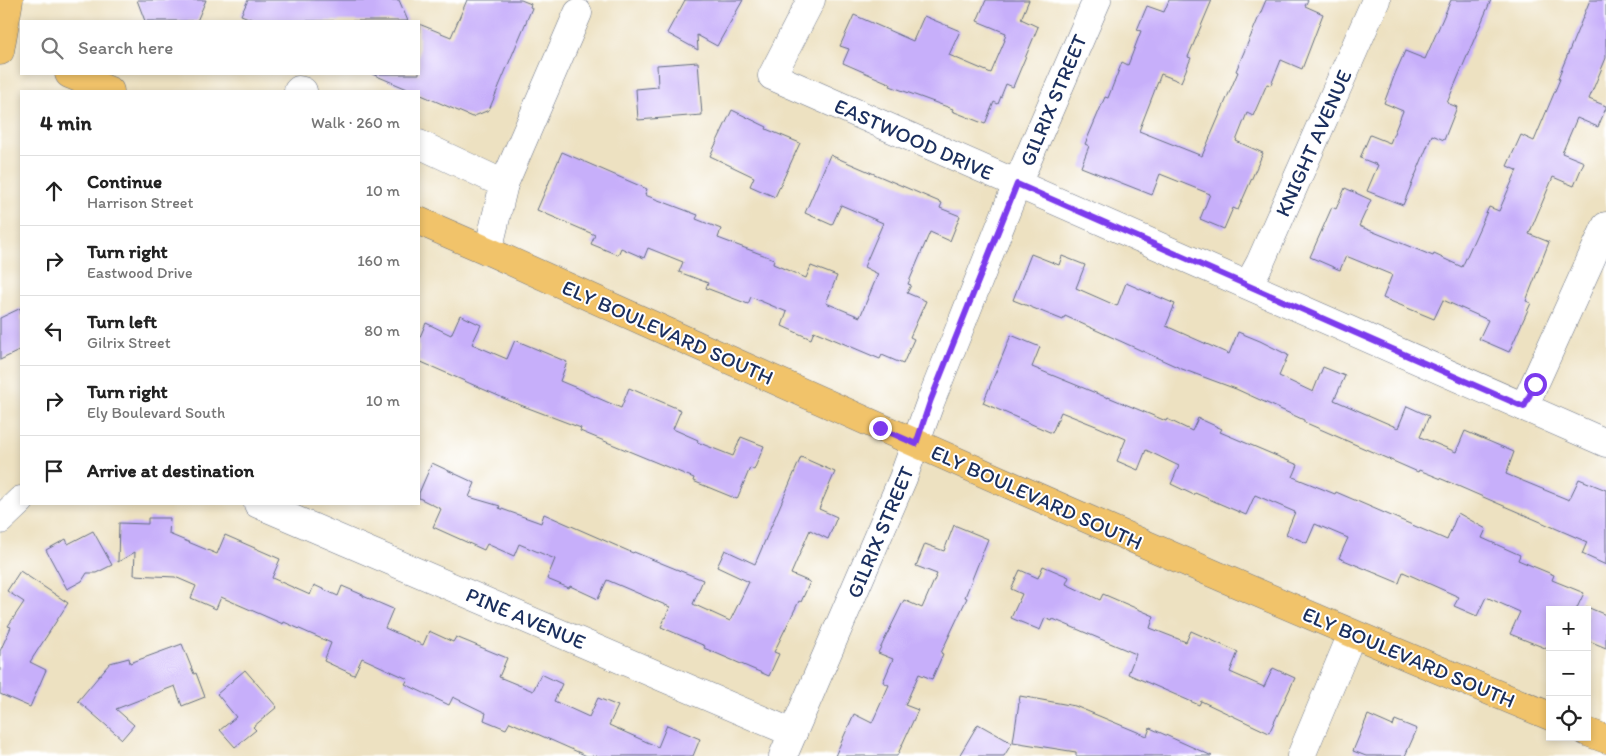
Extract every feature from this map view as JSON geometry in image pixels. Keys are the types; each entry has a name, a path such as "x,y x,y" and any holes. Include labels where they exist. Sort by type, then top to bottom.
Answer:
{"main road":[{"path":"6,49 9,0"},
{"path":"71,75 108,90"},
{"name":"ELY BOULEVARD SOUTH","path":"420,221 916,444 1352,634 1546,714"},
{"path":"1591,734 1606,740"}],"street":[{"name":"EASTWOOD DRIVE","path":"811,0 772,76 1606,443"},
{"name":"GILRIX STREET","path":"788,744 900,485 930,402 1017,184 1097,0"},
{"name":"KNIGHT AVENUE","path":"1248,285 1260,263 1376,0"},
{"path":"488,251 504,184 578,13"},
{"path":"420,144 504,184"},
{"path":"1524,407 1606,226"},
{"path":"0,520 20,501"},
{"name":"PINE AVENUE","path":"260,505 788,744"},
{"path":"1301,756 1352,634"}],"building":[{"path":"137,0 206,0 197,20 145,20"},
{"path":"248,0 399,0 408,20 254,20 241,15"},
{"path":"467,0 521,0 531,4 530,7 532,8 489,110 472,117 420,94 420,90 410,90 374,75 420,75 420,24 451,37"},
{"path":"685,0 743,0 717,46 697,35 698,50 667,33"},
{"path":"986,0 1029,0 1021,19 1038,27 1013,87 1006,84 998,104 994,102 985,124 952,111 953,109 890,86 891,84 843,63 849,49 840,46 854,15 913,41 924,16 960,31 949,55 991,73 1005,40 1006,33 977,21"},
{"path":"1169,0 1212,0 1188,57 1191,58 1181,82 1161,74 1139,131 1202,156 1266,0 1308,0 1305,6 1323,14 1302,69 1281,60 1271,85 1267,84 1253,116 1247,113 1236,141 1263,153 1238,210 1233,208 1224,229 1200,219 1210,194 1160,174 1152,195 1081,167 1089,146 1085,144 1105,97 1108,98 1122,62 1128,65 1141,31 1137,30 1147,6 1164,12"},
{"path":"1451,0 1491,0 1447,103 1457,107 1444,140 1432,135 1403,205 1367,191 1378,165 1360,158 1370,135 1390,143 1403,111 1384,103 1395,74 1405,51 1425,59"},
{"path":"1590,0 1606,0 1606,58 1589,99 1606,106 1606,108 1598,127 1577,118 1562,153 1584,162 1574,186 1553,177 1529,234 1549,242 1526,301 1531,303 1509,352 1479,339 1488,320 1443,300 1434,319 1383,298 1392,275 1346,256 1340,270 1310,257 1332,207 1336,209 1345,188 1371,200 1359,226 1433,256 1434,254 1462,267 1489,207 1499,211 1517,170 1507,166 1521,135 1534,141"},
{"path":"698,62 702,115 638,120 636,89 658,87 657,65"},
{"path":"732,110 767,127 766,129 800,143 775,197 750,186 754,177 710,156"},
{"path":"562,152 647,189 645,195 698,215 696,219 721,229 718,238 774,259 773,264 806,278 811,266 837,276 826,303 860,317 878,274 864,267 883,223 841,205 832,225 805,213 830,155 942,203 940,208 960,216 950,241 930,232 908,284 911,285 907,293 926,301 910,337 914,339 903,364 882,355 880,359 814,331 811,339 782,326 787,312 751,297 748,304 706,288 708,283 679,272 683,262 648,248 644,258 621,248 618,255 591,244 595,235 537,210"},
{"path":"1031,254 1059,265 1062,256 1085,265 1076,288 1117,306 1126,283 1175,304 1166,326 1229,354 1238,332 1260,341 1288,355 1279,376 1313,392 1323,367 1345,376 1334,400 1398,428 1407,406 1429,416 1420,437 1456,452 1465,431 1514,452 1506,474 1569,500 1579,479 1606,490 1606,565 1582,554 1587,542 1444,480 1419,470 1418,472 1304,422 1304,420 1236,389 1182,369 1065,316 1063,320 1013,300"},
{"path":"20,308 20,350 0,360 0,318"},
{"path":"460,315 481,325 472,344 507,359 515,340 567,362 560,381 621,408 629,388 681,410 673,429 698,440 697,442 733,456 741,437 764,446 754,470 750,468 737,499 693,481 694,478 580,431 581,428 510,401 420,361 420,337 426,323 451,335"},
{"path":"1011,335 1040,347 1032,367 1166,421 1167,419 1192,431 1198,418 1222,429 1220,432 1298,465 1293,477 1335,494 1336,492 1447,540 1458,513 1486,529 1482,538 1520,555 1518,560 1554,575 1552,580 1584,593 1578,606 1546,606 1546,648 1510,634 1520,612 1486,597 1477,616 1454,606 1459,597 1403,572 1399,583 1339,558 1348,538 1315,524 1307,543 1286,534 1295,512 1255,495 1246,515 1171,484 1179,466 1146,450 1138,470 1117,461 1126,439 1096,426 1061,412 1052,433 983,403"},
{"path":"801,457 835,472 819,509 837,517 828,539 810,530 791,574 810,582 774,652 779,654 769,676 661,627 670,607 607,580 598,599 570,586 569,588 547,579 555,559 519,544 514,556 487,544 484,550 433,527 441,509 420,498 420,491 432,463 475,483 469,497 500,506 499,508 541,523 544,514 633,553 703,580 693,604 730,621 749,582 717,567 725,550 755,564"},
{"path":"148,518 170,518 169,534 217,554 225,535 280,559 272,578 310,595 314,585 338,596 342,586 363,595 393,609 385,628 423,645 429,631 453,642 456,637 507,658 499,677 533,691 541,674 562,684 554,701 589,717 598,698 618,706 609,725 658,747 667,725 700,739 693,756 587,756 510,722 506,729 484,720 486,713 453,697 449,705 405,684 408,679 362,658 354,675 324,661 331,643 221,597 216,609 191,598 196,586 175,577 134,575 135,552 118,562 119,523 148,524"},
{"path":"954,525 988,539 965,597 967,598 941,653 943,654 932,679 919,674 905,705 918,710 897,756 835,756 854,714 872,723 889,685 883,682 893,659 878,653 904,600 922,608 937,574 916,566 925,544 944,551"},
{"path":"93,531 112,565 96,573 87,573 82,581 67,589 46,550 66,539 68,544"},
{"path":"1043,566 1069,577 1066,584 1100,600 1103,594 1154,616 1150,628 1186,642 1191,631 1238,652 1230,672 1264,687 1273,668 1295,678 1269,733 1201,701 1199,705 1128,674 1136,654 1053,619 1052,621 1045,618 1040,630 1011,618 1022,594 1011,589 1020,570 1038,578"},
{"path":"20,571 68,603 30,662 46,670 30,707 0,694 0,651 11,627 8,626 24,602 7,591"},
{"path":"1591,609 1606,615 1606,648 1591,642"},
{"path":"182,644 205,697 182,706 175,686 116,709 134,725 122,739 78,701 110,663 129,658 130,663"},
{"path":"245,670 277,707 253,727 256,730 235,747 220,730 236,717 217,694"},
{"path":"1020,696 1075,706 1147,736 1150,728 1212,756 1076,756 1076,752 1013,742"},
{"path":"1368,715 1393,726 1395,720 1417,729 1405,756 1366,756 1353,751"},
{"path":"978,724 1012,743 1004,756 959,756"}],"route":[{"path":"880,428 916,444 930,402 1017,184 1524,407 1535,384"}]}
